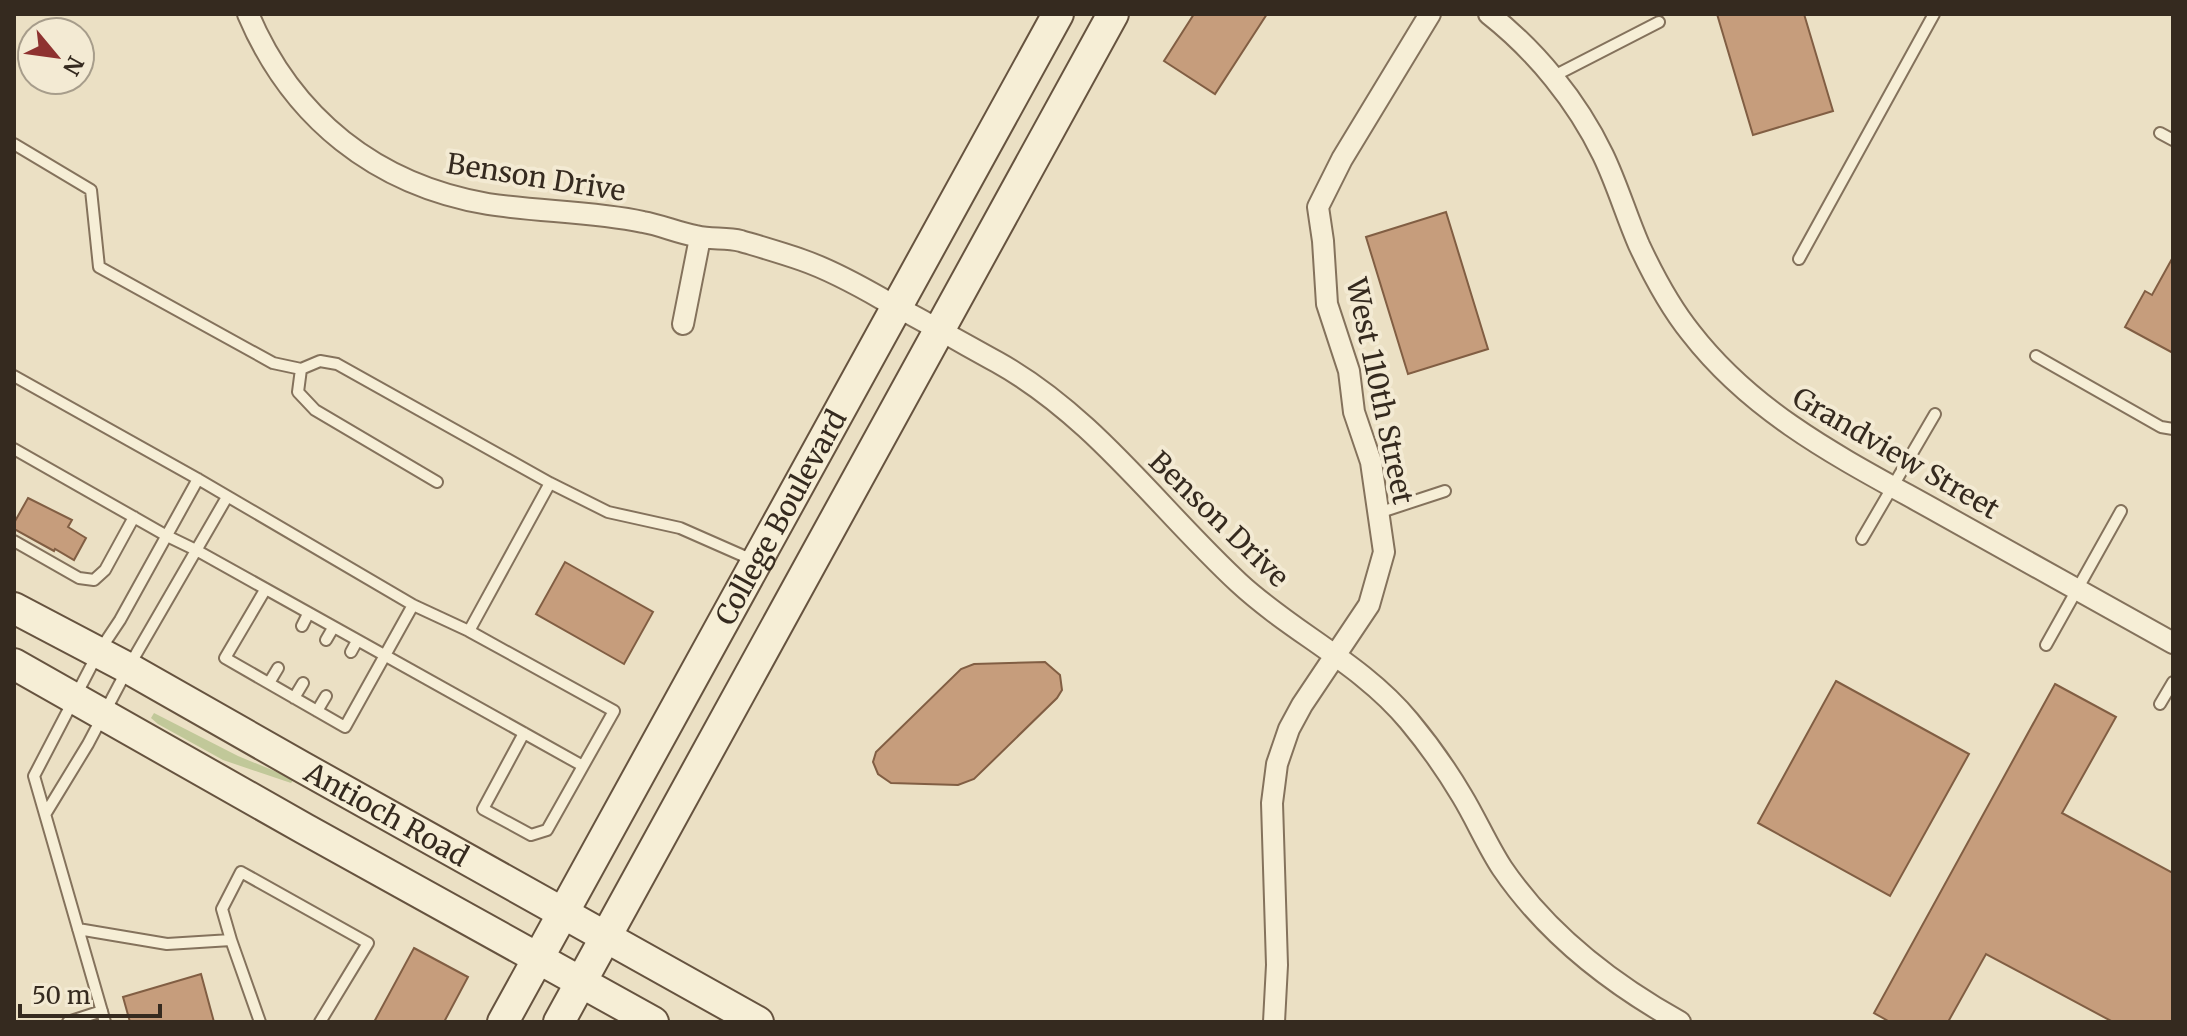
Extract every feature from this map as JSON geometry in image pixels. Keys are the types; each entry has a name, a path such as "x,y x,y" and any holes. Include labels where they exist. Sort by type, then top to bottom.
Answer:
{"main road":[{"name":"College Boulevard","path":"503,1022 1058,14"},
{"name":"College Boulevard","path":"559,1022 1113,14"},
{"name":"Antioch Road","path":"14,608 128,668 758,1022"},
{"name":"Antioch Road","path":"14,664 653,1022"}],"street":[{"name":"Benson Drive","path":"248,14 277,71 308,109 356,152 402,179 444,194 488,204 641,221 700,238 734,239 805,260 898,307 1014,371 1045,392 1084,424 1239,584 1379,689 1436,754 1498,862 1544,921 1575,951 1619,985 1680,1022"},
{"name":"West 110th Street","path":"1274,1022 1277,965 1272,813 1277,764 1289,729 1302,705 1369,605 1384,552 1371,462 1354,412 1349,371 1327,304 1318,207 1342,159 1430,14"},
{"name":"Grandview Street","path":"1489,14 1522,44 1577,110 1601,152 1639,244 1667,298 1690,332 1722,369 1758,403 1810,440 2173,643"},
{"path":"683,324 700,238"}],"lane":[{"path":"1799,259 1934,14"},
{"path":"1552,77 1659,22"},
{"path":"2160,133 2173,140"},
{"path":"14,144 91,190 99,267 273,363 301,369 320,361 337,364 608,512 680,528 757,561"},
{"path":"2036,356 2161,427 2173,429"},
{"path":"301,369 298,392 315,410 437,482"},
{"path":"14,376 413,605 469,631 614,711 547,830 531,835 483,809 524,733"},
{"path":"1862,539 1935,414"},
{"path":"14,449 583,766"},
{"path":"68,1022 103,1017 34,776 98,653 120,620 198,479"},
{"path":"469,631 550,483"},
{"path":"1378,513 1445,491"},
{"path":"46,813 227,497"},
{"path":"2046,645 2121,511"},
{"path":"14,541 79,578 94,580 105,570 134,517"},
{"path":"265,590 225,658 345,727 413,605"},
{"path":"302,626 308,614"},
{"path":"326,640 333,628"},
{"path":"351,652 357,641"},
{"path":"269,683 278,668"},
{"path":"2160,704 2173,682"},
{"path":"294,698 303,683"},
{"path":"317,711 326,696"},
{"path":"260,1022 222,909 241,872 368,943 320,1022"},
{"path":"78,929 167,944 231,940"}],"green space":[{"path":"154,713 238,756 294,779 291,783 223,760 158,724 151,718"}],"building":[{"path":"1194,14 1267,14 1215,94 1164,61"},
{"path":"1717,14 1804,14 1833,111 1753,135"},
{"path":"1446,212 1488,349 1408,374 1366,237"},
{"path":"2173,257 2173,353 2125,327 2145,291 2152,295"},
{"path":"28,498 72,520 68,527 86,538 74,560 14,529 14,523"},
{"path":"565,562 653,612 624,664 536,614"},
{"path":"1045,662 1060,675 1062,690 974,779 958,785 891,783 878,774 873,762 876,752 961,669 974,664"},
{"path":"1836,681 1969,754 1890,896 1758,823"},
{"path":"2055,684 2116,717 2062,813 2173,873 2173,1022 2113,1022 1986,954 1948,1022 1890,1022 1874,1013"},
{"path":"414,948 468,977 444,1022 374,1022"},
{"path":"201,974 214,1022 130,1022 123,997"}]}
